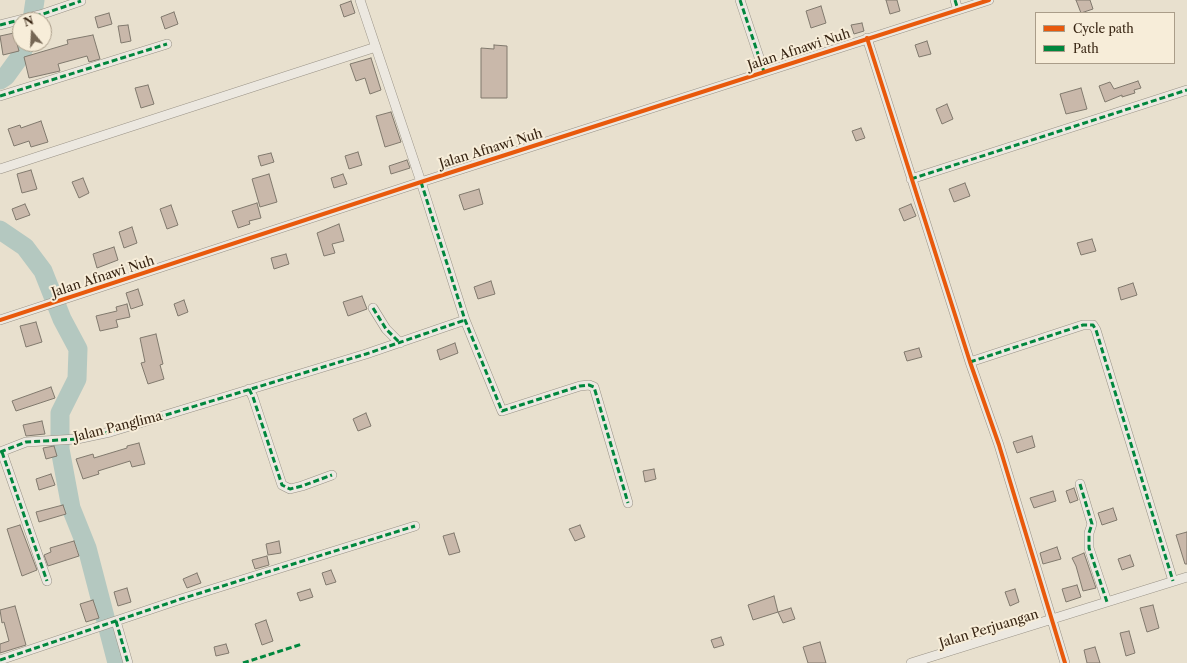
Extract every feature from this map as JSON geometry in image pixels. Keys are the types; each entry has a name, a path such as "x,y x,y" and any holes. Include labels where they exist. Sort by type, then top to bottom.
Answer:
{"street":[{"path":"0,24 43,14 81,0"},
{"path":"360,0 421,182 465,320 502,411 580,386 589,385 594,387 628,503"},
{"path":"740,0 764,72"},
{"path":"955,0 958,10"},
{"name":"Jalan Afnawi Nuh","path":"0,320 421,182 989,0"},
{"path":"867,38 970,362 999,445 1066,663"},
{"path":"0,96 166,44"},
{"path":"0,169 376,47"},
{"path":"911,179 1187,90"},
{"path":"373,308 386,329 400,343"},
{"name":"Jalan Panglima","path":"1,452 26,442 69,440 110,432 400,343 465,320"},
{"path":"970,362 1083,325 1093,325 1096,330 1173,582"},
{"path":"249,389 254,397 282,485 290,488 302,486 332,475"},
{"path":"1,452 47,581"},
{"path":"1080,484 1092,524 1089,533 1089,548 1107,602"},
{"path":"0,660 415,526"},
{"name":"Jalan Perjuangan","path":"911,663 1187,577"},
{"path":"115,622 128,663"}],"building":[{"path":"886,0 897,0 900,11 890,14"},
{"path":"1076,0 1090,0 1093,9 1081,12"},
{"path":"351,1 355,13 344,17 340,5"},
{"path":"821,6 826,23 811,28 806,11"},
{"path":"174,12 178,24 165,29 161,17"},
{"path":"109,13 112,24 98,28 95,17"},
{"path":"862,23 864,31 854,34 851,25"},
{"path":"128,25 131,41 121,43 118,26"},
{"path":"12,33 12,52 15,52 3,55 0,36"},
{"path":"93,35 100,59 89,62 87,56 58,64 60,71 29,78 24,57 41,52 52,52 52,49 68,44 67,40"},
{"path":"927,41 931,54 919,57 915,45"},
{"path":"494,45 507,46 507,98 481,98 481,48 494,49"},
{"path":"371,58 381,90 370,94 365,78 356,81 350,64"},
{"path":"1138,81 1141,88 1134,90 1135,93 1122,97 1122,95 1105,102 1099,86 1110,82 1114,89"},
{"path":"148,85 154,104 141,108 135,88"},
{"path":"1081,88 1087,109 1066,114 1060,94"},
{"path":"947,104 953,119 942,124 936,109"},
{"path":"391,112 401,142 385,147 376,116"},
{"path":"41,121 48,142 31,147 29,141 14,146 8,129 20,125 21,128"},
{"path":"861,128 865,138 856,141 852,131"},
{"path":"358,152 362,165 349,169 345,156"},
{"path":"271,153 274,162 261,166 258,156"},
{"path":"407,160 410,168 391,174 389,166"},
{"path":"31,170 37,189 22,193 17,174"},
{"path":"269,174 277,202 260,207 252,179"},
{"path":"343,174 347,184 334,188 331,178"},
{"path":"83,178 89,193 79,198 72,182"},
{"path":"965,183 970,196 954,202 949,189"},
{"path":"479,189 483,204 464,210 459,195"},
{"path":"257,203 261,218 249,221 250,224 238,228 232,211"},
{"path":"25,204 30,215 16,220 12,209"},
{"path":"911,204 916,216 904,221 899,209"},
{"path":"171,205 178,225 167,229 160,209"},
{"path":"339,224 344,241 332,244 335,253 324,256 317,233"},
{"path":"132,227 137,243 124,248 119,232"},
{"path":"1092,239 1096,251 1081,255 1077,243"},
{"path":"114,247 118,260 97,268 93,254"},
{"path":"286,254 289,264 274,269 271,258"},
{"path":"491,281 495,294 478,299 474,287"},
{"path":"1133,283 1137,295 1121,300 1118,288"},
{"path":"138,289 143,305 131,309 126,293"},
{"path":"362,296 367,309 348,316 343,302"},
{"path":"184,300 188,312 178,316 174,304"},
{"path":"127,304 130,317 116,320 118,327 100,331 96,316 117,311 116,307"},
{"path":"36,322 42,342 26,347 20,326"},
{"path":"156,334 163,364 160,365 164,379 148,384 141,363 145,362 140,338"},
{"path":"455,343 458,353 440,360 437,350"},
{"path":"919,348 922,357 907,361 904,352"},
{"path":"51,387 55,398 16,411 12,401"},
{"path":"366,413 371,426 358,431 353,419"},
{"path":"42,421 45,434 26,436 23,425"},
{"path":"1032,436 1035,447 1017,453 1013,442"},
{"path":"139,443 145,464 132,467 130,461 98,471 99,474 83,479 76,459 93,454 94,458"},
{"path":"54,446 57,456 46,459 43,448"},
{"path":"654,469 656,479 645,482 643,471"},
{"path":"51,474 55,485 39,490 36,479"},
{"path":"1074,488 1078,500 1070,503 1066,491"},
{"path":"1053,491 1056,501 1034,508 1030,498"},
{"path":"63,505 66,514 39,522 36,512"},
{"path":"1113,508 1117,520 1102,525 1098,513"},
{"path":"20,525 37,570 22,576 7,529"},
{"path":"580,525 585,537 575,541 569,529"},
{"path":"1187,532 1187,564 1185,564 1176,535"},
{"path":"454,533 460,552 449,555 443,536"},
{"path":"74,541 79,556 48,566 44,555 51,552 50,548"},
{"path":"279,541 281,553 268,555 266,544"},
{"path":"1057,547 1061,559 1043,564 1040,553"},
{"path":"1084,553 1096,588 1083,591 1076,566 1072,558"},
{"path":"1130,555 1134,566 1122,570 1118,559"},
{"path":"267,556 269,565 255,569 252,560"},
{"path":"331,570 336,582 326,585 322,573"},
{"path":"197,573 201,583 187,588 183,579"},
{"path":"1077,585 1081,597 1066,602 1062,589"},
{"path":"127,588 131,602 118,606 114,592"},
{"path":"310,589 313,597 300,601 297,593"},
{"path":"1015,589 1019,602 1010,606 1005,592"},
{"path":"774,596 778,612 753,620 748,605"},
{"path":"93,600 99,618 86,622 80,604"},
{"path":"1153,605 1159,628 1147,632 1140,608"},
{"path":"15,606 26,645 0,653 0,644 9,641 4,622 2,623 0,610"},
{"path":"791,608 795,619 783,623 778,612"},
{"path":"266,620 273,641 262,645 255,624"},
{"path":"1129,631 1135,653 1126,656 1120,633"},
{"path":"721,637 724,645 714,648 711,640"},
{"path":"820,642 826,663 808,663 803,647"},
{"path":"226,644 229,653 216,656 214,647"},
{"path":"1095,647 1100,663 1087,663 1084,650"}],"waterway":[{"path":"33,12 35,0"},
{"path":"0,80 6,76 22,52"},
{"path":"0,230 25,247 43,271 62,319 78,349 77,379 60,413 60,449 71,508 87,548 117,663"}],"marked path":[{"path":"740,0 764,72"},
{"path":"955,0 958,10"},
{"path":"0,25 43,14 81,1"},
{"path":"0,96 167,44"},
{"path":"911,179 1187,90"},
{"path":"421,182 465,320 502,411 580,386 589,385 594,387 628,503"},
{"path":"373,308 386,329 400,343"},
{"path":"0,452 26,442 77,439 110,432 366,354 465,320"},
{"path":"970,362 1083,325 1093,325 1096,330 1173,581"},
{"path":"249,389 282,485 290,489 332,475"},
{"path":"2,452 47,581"},
{"path":"1080,484 1092,524 1089,533 1089,548 1107,602"},
{"path":"0,660 181,599 415,526"},
{"path":"116,621 128,663"},
{"path":"243,663 302,644"}],"cycle path":[{"path":"0,320 421,182 989,0"},
{"path":"867,38 970,362 999,445 1065,663"}]}
